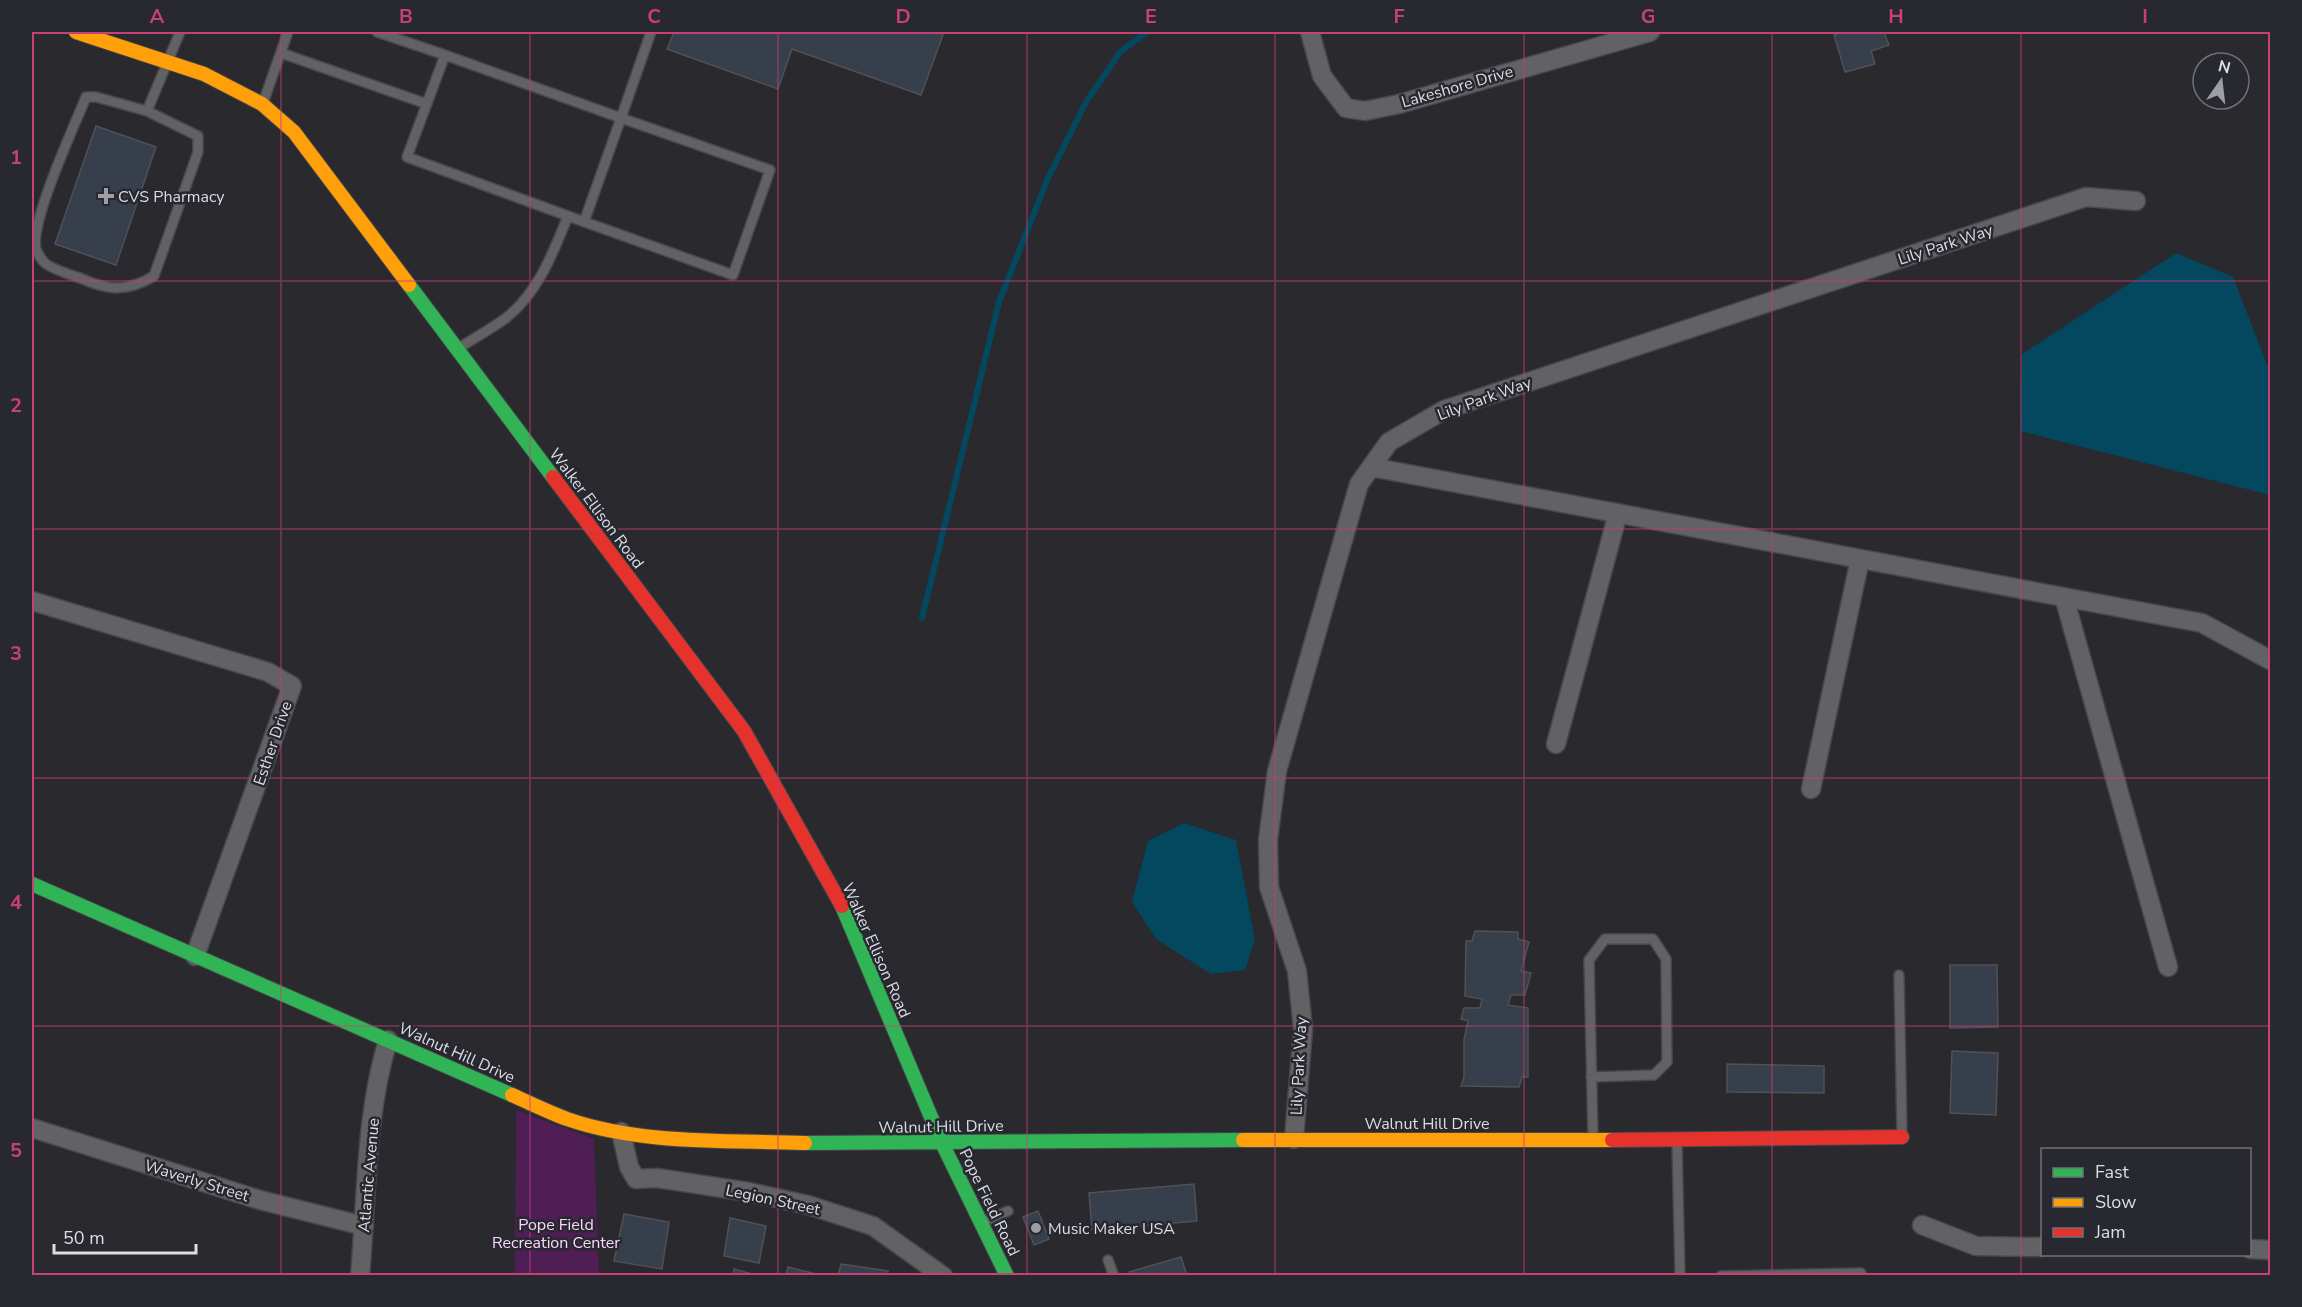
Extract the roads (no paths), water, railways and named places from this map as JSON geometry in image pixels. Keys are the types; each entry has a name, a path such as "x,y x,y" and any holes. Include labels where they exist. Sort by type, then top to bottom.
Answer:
{"street":[{"name":"Walker Ellison Road","path":"76,32 204,74 262,105 294,132 744,731 848,918 942,1143"},
{"name":"Lakeshore Drive","path":"1310,32 1322,76 1346,108 1365,111 1399,104 1650,32"},
{"name":"Lily Park Way","path":"1294,1139 1303,1029 1297,971 1269,887 1268,840 1280,759 1359,484 1389,441 1444,410 2086,197 2136,201"},
{"path":"1371,466 2202,623 2271,660"},
{"path":"1556,744 1618,513"},
{"path":"1811,789 1860,559"},
{"path":"2064,597 2168,967"},
{"name":"Esther Drive","path":"32,601 268,672 292,686 195,956"},
{"name":"Walnut Hill Drive","path":"32,884 567,1119 621,1132 662,1137 819,1144 1294,1139 1677,1140 1902,1137"},
{"name":"Atlantic Avenue","path":"360,1275 365,1168 379,1069 388,1040"},
{"name":"Waverly Street","path":"32,1128 260,1200 364,1226"},
{"name":"Legion Street","path":"621,1132 629,1167 636,1179 657,1178 749,1192 808,1205 873,1226 943,1275"},
{"name":"Pope Field Road","path":"942,1143 1008,1275"},
{"path":"1922,1225 1976,1246 2041,1247"},
{"path":"2251,1250 2271,1250"}],"lane":[{"path":"147,111 180,32"},
{"path":"262,105 288,32"},
{"path":"377,32 445,55 770,170 733,275 407,157 445,55"},
{"path":"584,222 651,32"},
{"path":"281,53 427,104"},
{"path":"86,97 96,97 147,111 198,136 198,152 154,276 137,286 116,289 95,285 44,263 36,249 41,212 86,97"},
{"path":"32,208 41,212"},
{"path":"457,349 507,317 530,294 551,258 568,216"},
{"path":"1591,1077 1654,1075 1667,1062 1666,959 1653,939 1605,939 1589,960 1591,1077 1593,1140"},
{"path":"1899,975 1902,1137"},
{"path":"1677,1140 1680,1275"},
{"path":"980,1223 1008,1211"},
{"path":"1108,1260 1114,1275"},
{"path":"1721,1275 1861,1273"}],"water":[{"path":"2176,253 2233,277 2270,372 2270,495 2020,431 2022,354"},
{"path":"1184,823 1236,840 1255,940 1245,970 1211,974 1156,939 1132,902 1148,841"}],"waterway":[{"path":"922,618 999,302 1048,178 1086,102 1121,51 1147,32"}],"place":[{"name":"CVS Pharmacy","path":"106,196"},
{"name":"Music Maker USA","path":"1036,1228"}],"park label":[{"name":"Pope Field Recreation Center","path":"556,1233"}]}
